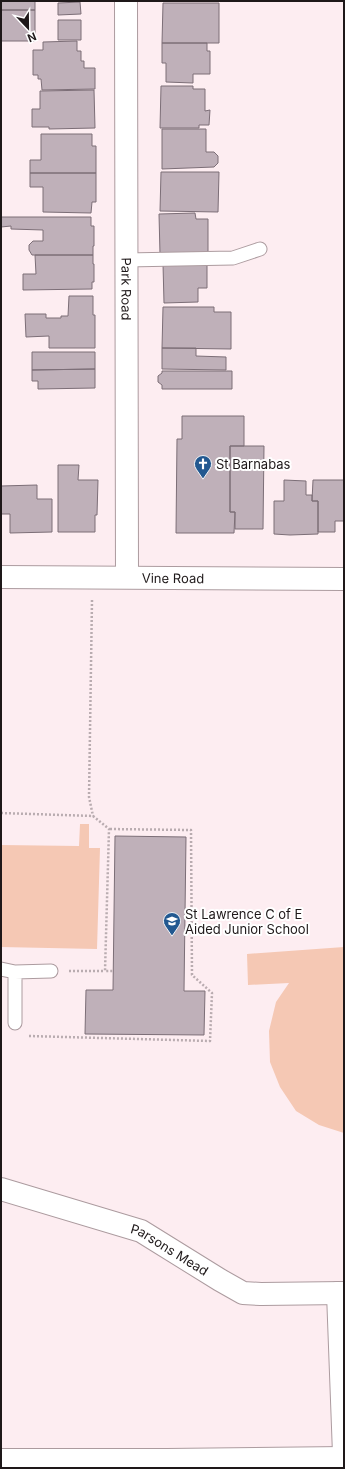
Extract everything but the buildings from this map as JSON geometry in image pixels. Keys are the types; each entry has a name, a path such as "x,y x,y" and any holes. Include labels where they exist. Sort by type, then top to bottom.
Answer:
{"street":[{"name":"Park Road","path":"126,1 127,577"},
{"name":"Vine Road","path":"1,577 344,579"},
{"name":"Parsons Mead","path":"1,1189 141,1231 243,1293 341,1293 344,1454"},
{"path":"1,1460 167,1464 344,1458"}],"lane":[{"path":"126,260 233,258 260,249"},
{"path":"1,969 15,972 51,971"},
{"path":"14,1023 15,972"}],"path":[{"path":"92,577 89,797 93,816"},
{"path":"1,814 93,816 109,829 191,830 192,975 212,993 210,1041 15,1036 14,1023"},
{"path":"105,971 109,829"},
{"path":"51,971 114,971"}],"shaded area":[{"path":"80,824 89,824 89,848 100,848 97,949 1,947 1,845 79,846"},
{"path":"344,947 344,1133 319,1125 296,1111 280,1087 270,1062 269,1031 276,1002 289,983 248,985 247,954"}],"place":[{"name":"St Barnabas","path":"203,479"},
{"name":"St Lawrence C of E Aided Junior School","path":"172,936"}]}
